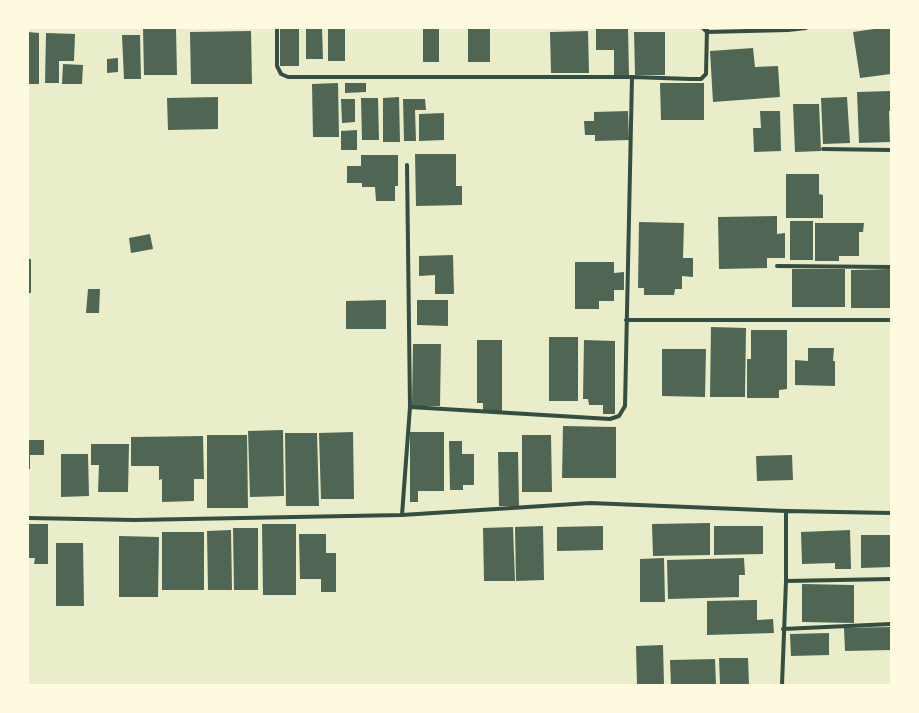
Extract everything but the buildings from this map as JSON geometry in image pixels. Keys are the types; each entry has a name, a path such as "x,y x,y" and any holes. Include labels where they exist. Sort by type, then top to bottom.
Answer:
{"street":[{"path":"277,28 277,66 281,74 288,77 701,79 706,74 707,30"},
{"path":"703,28 707,30 788,30 806,28"},
{"path":"410,407 610,419 619,416 625,406 632,78"},
{"path":"823,149 891,150"},
{"path":"402,515 410,407 407,165"},
{"path":"777,266 891,267"},
{"path":"626,320 891,320"},
{"path":"28,518 135,520 402,515 590,503 786,511 891,513"},
{"path":"782,685 786,581 786,511"},
{"path":"786,581 891,579"},
{"path":"783,628 891,624"}]}
